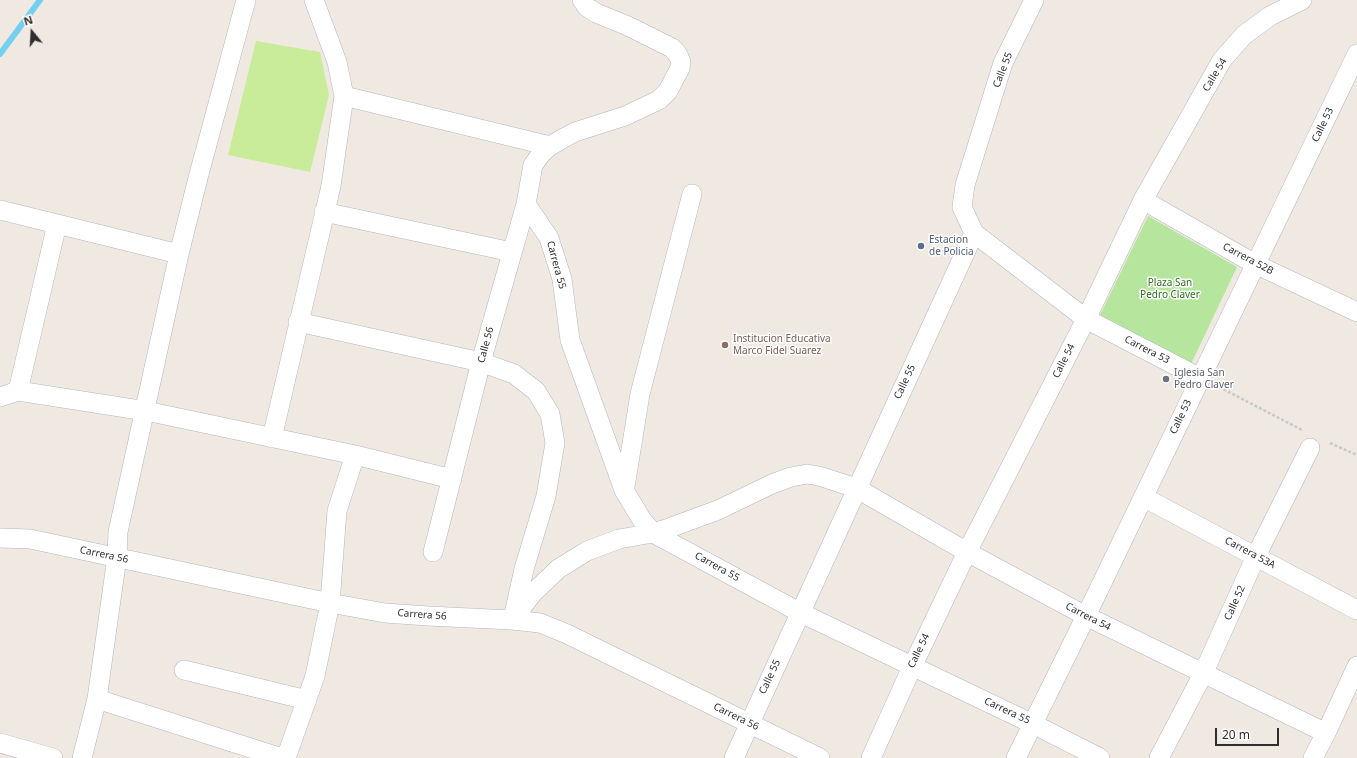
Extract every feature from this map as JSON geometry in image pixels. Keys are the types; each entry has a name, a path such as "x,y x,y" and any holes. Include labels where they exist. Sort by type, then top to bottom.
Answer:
{"street":[{"path":"82,758 97,699 117,557 118,532 146,411 179,254 246,0"},
{"path":"272,438 331,186 344,96 337,62 314,0"},
{"name":"Calle 56","path":"434,552 481,362 526,204 533,165 540,154 550,146 575,132 625,116 659,100 668,91 680,68 679,57 672,48 628,26 596,13 582,0"},
{"name":"Calle 55","path":"734,758 748,723 974,233 962,207 965,185 1003,63 1034,0"},
{"name":"Calle 54","path":"871,758 912,667 967,552 1086,319 1143,200 1222,60 1244,35 1263,20 1302,0"},
{"name":"Calle 53","path":"1016,758 1357,54"},
{"path":"344,96 550,146"},
{"path":"624,490 640,394 692,194"},
{"name":"Carrera 52B","path":"1143,200 1255,264 1357,312"},
{"name":"Carrera 55","path":"526,204 549,238 562,279 570,340 624,490 642,520 653,533 799,612 1033,724 1100,758"},
{"path":"0,210 179,254"},
{"path":"324,212 512,252"},
{"path":"57,224 9,394 146,411 355,455 452,479"},
{"name":"Carrera 53","path":"974,233 1086,319 1200,378"},
{"path":"298,322 481,362 514,374 536,391 550,414 555,443 546,496 524,569 512,620"},
{"name":"Calle 52","path":"1159,758 1203,674 1308,440"},
{"path":"286,758 315,676 330,602 337,511 355,455"},
{"name":"Carrera 54","path":"512,620 533,593 558,569 587,551 619,539 653,533 718,510 772,484 791,477 807,474 856,488 967,552 1086,616 1203,674 1320,750"},
{"name":"Carrera 53A","path":"1142,497 1357,610"},
{"name":"Carrera 56","path":"0,538 30,539 385,613 540,623 567,634 820,758"},
{"path":"1320,750 1357,666"},
{"path":"184,670 307,700"},
{"path":"97,699 282,758"},
{"path":"0,743 53,758"}],"path":[{"path":"1200,378 1308,440"},
{"path":"1328,442 1357,455"}],"green space":[{"path":"256,41 320,52 329,95 310,172 228,155"},
{"name":"Plaza San Pedro Claver","path":"1148,216 1237,267 1191,364 1100,315"}],"waterway":[{"path":"0,54 40,0"}],"place":[{"name":"Estacion de Policia","path":"921,246"},
{"name":"Institucion Educativa Marco Fidel Suarez","path":"725,345"},
{"name":"Iglesia San Pedro Claver","path":"1166,379"}]}
